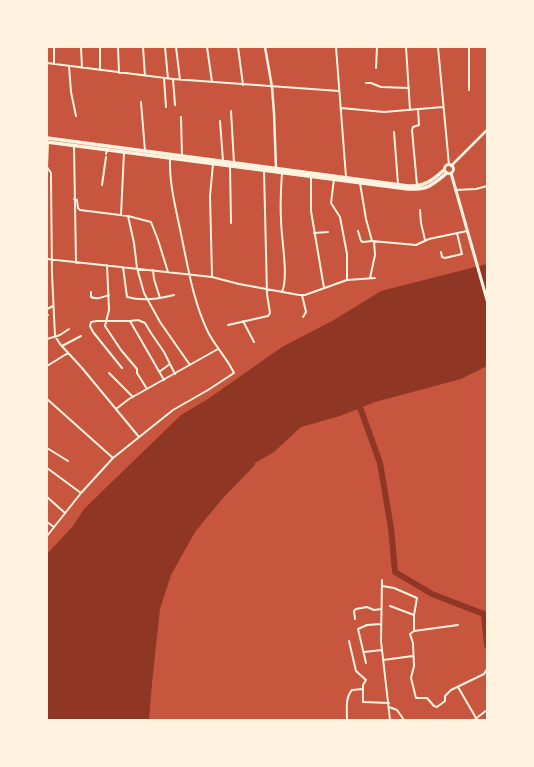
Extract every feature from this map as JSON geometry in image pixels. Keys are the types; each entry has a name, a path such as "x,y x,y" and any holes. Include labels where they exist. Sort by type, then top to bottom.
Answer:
{"highway":[{"path":"47,141 74,145 106,153 116,149 124,152 213,164 230,166 237,164 276,168 318,175 418,186 430,182 447,172"},
{"path":"47,141 223,161 282,173 312,176 318,175 334,180 408,189 423,189 447,172"}],"main road":[{"path":"447,172 453,170 450,165 445,167 447,172 455,190 487,300"}],"street":[{"path":"54,47 54,64"},
{"path":"81,47 82,68"},
{"path":"100,47 100,70"},
{"path":"118,47 119,73"},
{"path":"143,47 145,76"},
{"path":"166,47 168,79"},
{"path":"176,47 180,80"},
{"path":"207,47 212,82"},
{"path":"238,47 243,84"},
{"path":"265,47 272,87 276,133 276,168"},
{"path":"336,47 346,177"},
{"path":"376,47 376,68"},
{"path":"406,47 410,110"},
{"path":"469,47 470,90"},
{"path":"438,48 450,165"},
{"path":"47,63 168,79 339,91"},
{"path":"69,66 71,92 76,116"},
{"path":"164,78 166,107"},
{"path":"173,79 175,105"},
{"path":"366,83 371,83 381,87 409,88"},
{"path":"141,102 145,151"},
{"path":"341,108 384,112 443,107"},
{"path":"418,110 420,124 413,127 412,130 418,186"},
{"path":"231,111 237,164"},
{"path":"181,117 182,156"},
{"path":"220,121 223,161"},
{"path":"450,165 487,130"},
{"path":"394,132 398,184"},
{"path":"47,141 47,167 51,173 52,194 55,336 139,437"},
{"path":"74,145 76,263"},
{"path":"121,215 124,152"},
{"path":"102,185 106,153"},
{"path":"47,536 81,492 113,458 172,410 208,390 234,373 218,349 204,322 192,288 170,175 170,158"},
{"path":"212,277 210,196 213,164"},
{"path":"230,166 232,223"},
{"path":"228,325 268,316 270,314 267,289 264,170"},
{"path":"282,173 280,217 285,270 282,292"},
{"path":"312,176 311,204 314,233 324,288"},
{"path":"334,180 331,203 340,217 347,254 348,280"},
{"path":"360,183 366,222 373,241 375,254 370,278"},
{"path":"455,190 476,189 487,186"},
{"path":"47,194 52,194"},
{"path":"74,199 77,200 78,209 80,210 128,216 151,222 168,272"},
{"path":"420,210 421,223 426,240"},
{"path":"128,216 135,248 137,268 144,293 160,322 190,365"},
{"path":"358,231 362,242 373,241 416,245 426,240 467,231"},
{"path":"314,233 328,232"},
{"path":"441,252 442,257 444,258 462,254 457,232"},
{"path":"47,259 212,277 239,284 302,296 348,280 375,278"},
{"path":"107,265 109,310 105,326 137,369 138,375 147,389"},
{"path":"124,267 126,296 147,299 174,295"},
{"path":"153,270 160,298"},
{"path":"91,292 92,298 101,298 109,295"},
{"path":"302,296 306,312 303,317"},
{"path":"47,308 54,306"},
{"path":"49,315 54,315"},
{"path":"122,368 100,342 90,326 90,323 93,321 105,322 140,320 145,323 164,352 175,374"},
{"path":"130,321 164,380"},
{"path":"244,321 254,342"},
{"path":"47,339 69,329"},
{"path":"62,346 81,336"},
{"path":"116,409 133,397 218,349"},
{"path":"47,366 68,353"},
{"path":"159,372 170,364"},
{"path":"109,373 133,397"},
{"path":"47,399 113,458"},
{"path":"47,448 68,461"},
{"path":"47,468 81,492"},
{"path":"47,497 66,513"},
{"path":"47,522 54,528"},
{"path":"382,580 382,650 390,720"},
{"path":"382,586 394,588 416,598 414,631"},
{"path":"390,606 414,615"},
{"path":"355,618 354,611 356,609 368,607 373,610 381,609"},
{"path":"366,663 358,629 367,625 381,624"},
{"path":"458,625 414,631 410,634 413,643 414,666 411,678 416,698 427,698 435,707 437,707 445,701 445,697 449,692 484,674 487,669 486,663"},
{"path":"349,641 356,671 366,680 363,685 362,697 364,702 389,703"},
{"path":"364,652 382,650"},
{"path":"383,660 413,656"},
{"path":"458,688 475,719 487,710"},
{"path":"347,720 349,694 352,690 363,689"},
{"path":"389,707 398,710 404,720"}],"shaded area":[{"path":"487,264 487,366 461,379 375,402 340,416 301,427 274,452 255,463 254,466 222,499 195,532 171,575 160,609 149,720 47,720 47,554 73,526 84,509 181,415 208,399 282,347 334,320 381,291"}],"waterway":[{"path":"356,403 361,410 380,463 391,528 395,572 432,594 484,614 487,645"}]}
